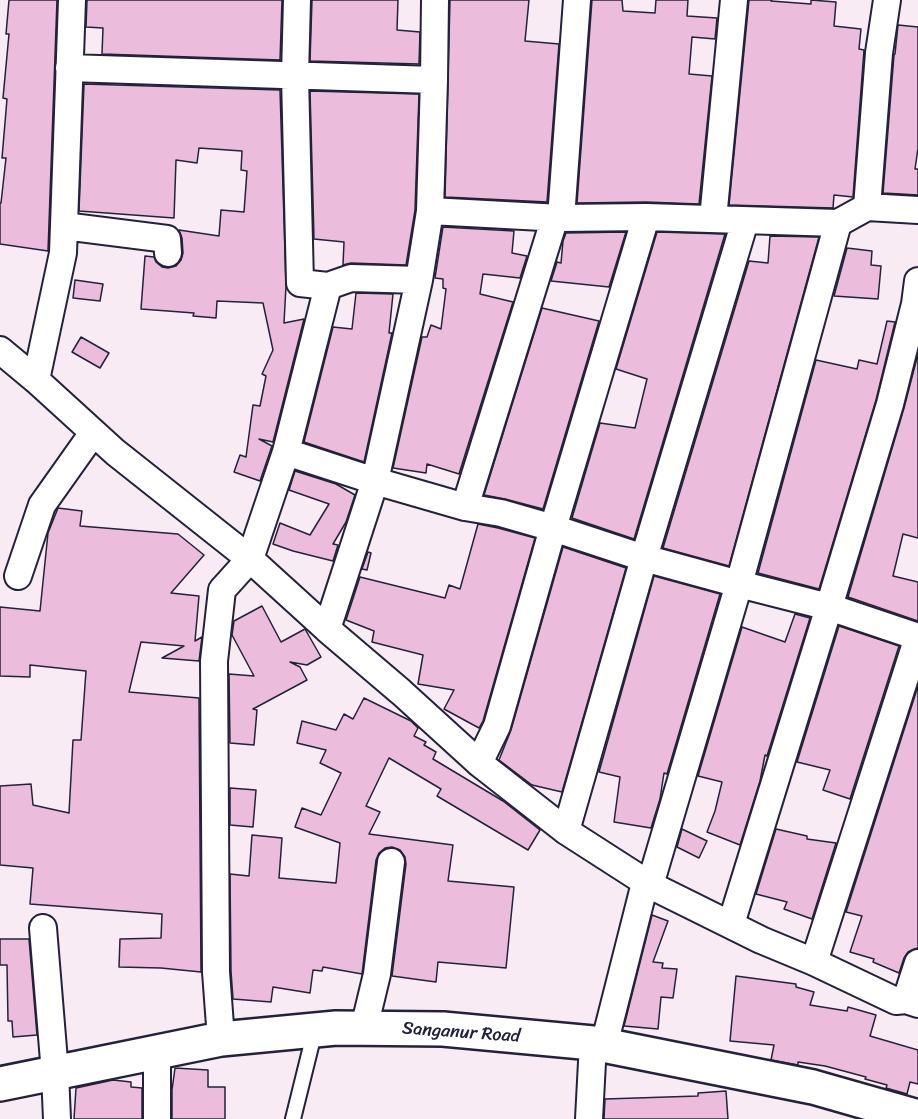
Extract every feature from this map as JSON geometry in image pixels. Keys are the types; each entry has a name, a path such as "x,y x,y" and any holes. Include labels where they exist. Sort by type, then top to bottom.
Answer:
{"main road":[{"name":"Sanganur Road","path":"0,1084 221,1039 336,1028 443,1029 598,1044 813,1086 918,1117"}],"street":[{"path":"36,380 63,253 72,0"},
{"path":"297,0 295,76 300,283 328,286 351,278 419,280"},
{"path":"327,629 375,481 419,280 430,211 435,0"},
{"path":"465,507 558,218 577,0"},
{"path":"714,219 734,0"},
{"path":"867,207 879,53 887,0"},
{"path":"69,68 434,80"},
{"path":"430,211 558,218 838,223 867,207 918,210"},
{"path":"479,763 497,726 553,528 646,218"},
{"path":"566,831 644,558 745,221"},
{"path":"589,1119 598,1044 739,584 838,223"},
{"path":"63,226 167,239 168,253"},
{"path":"731,924 890,404 915,304 918,281"},
{"path":"221,1039 216,972 214,661 222,590 250,559 286,452 328,286"},
{"path":"0,350 115,452 250,559 479,763 566,831 648,884 761,940 896,1001 912,1002 918,963"},
{"path":"18,576 42,505 93,433"},
{"path":"286,452 465,507 501,513 644,558 829,607 918,637 814,962"},
{"path":"364,1028 377,974 391,862"},
{"path":"43,928 57,1119"},
{"path":"157,1052 157,1119"}],"lane":[{"path":"293,1119 315,1030"}],"building":[{"path":"9,0 57,0 48,251 0,244 0,203 6,158 2,158 7,99 3,98 9,34 6,34"},
{"path":"87,0 282,0 280,60 102,54 103,28 86,27"},
{"path":"312,0 398,0 397,30 420,32 419,64 310,61"},
{"path":"450,0 529,0 525,41 559,44 547,202 445,197"},
{"path":"592,0 622,0 623,11 655,13 656,0 688,0 687,16 717,18 715,39 692,37 689,74 712,76 699,204 577,203"},
{"path":"749,0 811,4 811,0 836,2 834,26 861,29 859,49 864,50 853,197 834,195 833,208 729,205"},
{"path":"898,25 918,27 918,148 915,169 918,169 918,195 883,193"},
{"path":"84,84 280,90 286,286 284,323 304,319 273,442 259,439 272,446 260,481 234,472 240,455 246,457 253,405 260,406 266,376 262,374 273,350 263,303 217,301 216,318 193,316 194,313 141,309 145,256 154,257 162,267 176,266 183,253 179,230 219,236 221,210 244,212 247,171 241,170 242,151 199,148 197,163 176,160 174,218 79,211"},
{"path":"310,91 419,94 415,210 406,265 351,263 343,265 344,242 314,239"},
{"path":"443,227 514,231 512,253 527,256 520,278 483,274 480,294 513,302 459,474 427,464 426,473 393,468 422,337 427,337 431,325 441,329 446,289 443,288 443,279 435,278"},
{"path":"626,232 609,287 551,281 557,262 561,263 566,233"},
{"path":"657,232 725,234 634,539 572,518 600,423 635,428 647,379 616,369"},
{"path":"770,236 819,237 729,566 663,548 749,261 768,263"},
{"path":"847,248 872,251 871,265 881,266 878,299 834,296"},
{"path":"75,280 103,284 100,301 73,298"},
{"path":"356,293 393,294 389,333 392,333 364,462 304,442 333,327 352,329"},
{"path":"542,308 599,321 543,509 484,495"},
{"path":"887,321 895,322 876,400 819,589 758,573 816,360 857,369 859,360 877,364"},
{"path":"81,337 109,353 100,368 72,352"},
{"path":"918,354 918,538 903,534 893,576 918,582 918,621 848,597"},
{"path":"295,471 336,484 355,495 346,522 333,544 338,545 333,561 273,544 280,523 310,535 329,504 289,490"},
{"path":"58,508 82,511 80,526 178,534 204,555 171,593 199,596 195,641 202,637 199,661 162,658 184,646 141,642 129,692 199,698 201,972 119,967 120,939 161,938 162,914 30,904 33,868 0,865 0,786 31,784 33,805 69,813 73,740 81,740 86,671 30,665 30,677 0,676 0,607 40,611 48,533"},
{"path":"478,524 535,538 483,721 479,728 444,709 454,690 418,684 423,655 372,642 374,631 346,620 360,577 445,598 449,585 460,589"},
{"path":"563,547 626,568 562,792 532,785 499,760 511,730"},
{"path":"368,552 371,553 367,570 362,569"},
{"path":"654,576 720,594 667,774 664,773 660,799 651,828 614,822 620,777 599,772"},
{"path":"262,606 281,642 305,629 321,657 307,665 290,662 300,667 307,680 253,709 257,710 254,745 230,743 229,674 254,676 232,635 234,621"},
{"path":"795,614 810,618 767,756 765,755 760,781 740,845 707,832 722,782 698,776 742,627 785,642"},
{"path":"839,626 899,646 850,799 823,790 830,770 797,762"},
{"path":"918,686 918,948 908,952 899,973 873,962 874,959 850,952 862,916 846,912"},
{"path":"364,698 411,721 418,728 414,736 426,742 424,745 436,752 433,759 503,801 540,830 528,850 437,796 441,789 389,758 366,806 380,812 369,834 453,845 448,881 514,887 506,968 438,962 436,982 392,976 406,864 405,857 400,850 392,847 385,848 376,860 362,974 323,967 322,971 313,970 310,993 273,987 271,1002 233,999 230,874 249,876 252,835 282,838 279,878 336,883 340,843 295,827 302,808 321,815 341,773 320,763 326,750 297,743 302,721 336,730 344,714 353,719"},
{"path":"230,788 256,790 253,827 230,825"},
{"path":"682,829 707,841 699,858 677,847"},
{"path":"776,829 807,836 807,839 836,843 812,919 784,909 787,902 756,894"},
{"path":"652,915 668,921 653,962 663,963 662,968 677,969 673,998 661,997 658,1029 624,1026"},
{"path":"0,939 29,939 37,1035 13,1037 12,1021 8,1021 7,965 0,965"},
{"path":"736,976 796,984 796,987 814,992 810,1005 847,1011 848,1007 876,1015 870,1036 918,1050 918,1084 910,1082 907,1094 886,1088 887,1085 865,1079 866,1077 825,1066 798,1062 798,1065 771,1060 774,1045 730,1041"},
{"path":"175,1068 208,1070 208,1087 225,1087 225,1119 172,1119"},
{"path":"113,1080 131,1082 131,1087 142,1088 142,1119 74,1119 76,1088"},
{"path":"726,1091 728,1119 604,1119 605,1099 698,1096 698,1093"}]}
